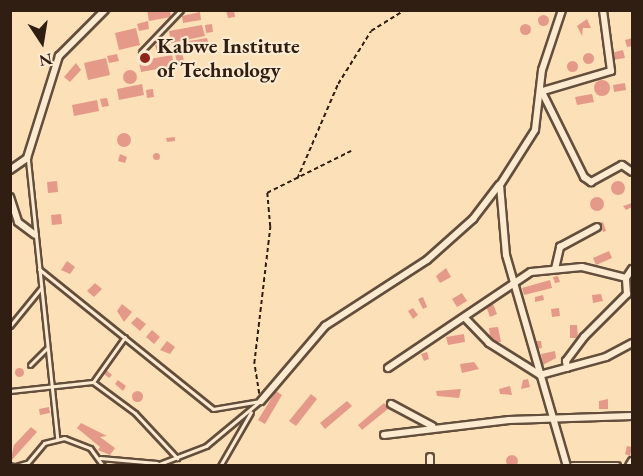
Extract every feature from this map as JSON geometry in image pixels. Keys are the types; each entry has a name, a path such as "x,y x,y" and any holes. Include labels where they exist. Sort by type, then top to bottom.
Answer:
{"street":[{"path":"10,170 27,158 59,56 105,10"},
{"path":"262,400 325,326 427,260 473,219 500,185 535,130 543,92 542,70 562,10"},
{"path":"543,92 611,71 603,10"},
{"path":"543,92 584,177 591,182 622,165 633,172"},
{"path":"500,185 506,255 517,280 551,418 567,465"},
{"path":"10,197 18,222 35,235"},
{"path":"555,270 560,247 597,227"},
{"path":"388,368 465,318 517,280 555,270 582,267 626,278"},
{"path":"567,368 566,361 584,337 627,294 626,278 633,268"},
{"path":"465,318 489,343 540,375 567,368 633,343"},
{"path":"391,404 432,427"},
{"path":"384,435 432,427 551,418 633,416"},
{"path":"430,457 430,465"},
{"path":"629,465 633,461"},
{"path":"573,465 617,465"}],"lane":[{"path":"141,52 181,10"},
{"path":"27,158 57,438"},
{"path":"39,269 213,409 262,400"},
{"path":"10,326 41,288"},
{"path":"93,382 125,337"},
{"path":"30,365 47,348"},
{"path":"10,391 51,383 93,382 135,413 177,458"},
{"path":"154,465 206,446 262,400"},
{"path":"220,465 254,408"},
{"path":"13,465 25,464 39,447 57,438 84,444 100,458 103,465"},
{"path":"100,458 159,463"}],"path":[{"path":"297,179 338,84 371,31 404,10"},
{"path":"262,400 255,390 254,364 270,226 266,195 351,151"}],"building":[{"path":"147,10 170,10 171,17 149,21"},
{"path":"226,10 234,10 235,17 228,18"},
{"path":"200,12 201,20 183,23 182,16"},
{"path":"543,14 549,20 543,26 537,20"},
{"path":"587,19 591,28 583,28 582,36 577,26"},
{"path":"148,21 149,29 139,31 137,24"},
{"path":"525,23 531,29 525,35 519,29"},
{"path":"212,24 213,32 206,33 205,25"},
{"path":"202,25 205,36 171,43 169,31"},
{"path":"136,28 140,45 119,50 115,33"},
{"path":"207,38 209,45 190,49 189,41"},
{"path":"632,38 632,46 627,47 625,40"},
{"path":"169,42 170,49 157,52 155,45"},
{"path":"623,50 625,58 613,60 611,53"},
{"path":"588,52 594,58 588,64 582,58"},
{"path":"182,53 184,61 177,62 175,54"},
{"path":"117,54 119,61 109,63 107,56"},
{"path":"172,55 174,66 141,72 139,61"},
{"path":"106,58 110,75 88,80 84,63"},
{"path":"572,61 576,62 576,70 572,71 568,70 567,66 568,62"},
{"path":"76,63 81,70 70,82 64,77"},
{"path":"130,70 135,72 137,77 135,82 130,84 125,82 123,77 125,72"},
{"path":"599,80 605,80 610,88 608,94 599,96 594,91 594,85"},
{"path":"625,83 626,90 614,92 613,85"},
{"path":"142,84 144,95 119,100 117,89"},
{"path":"153,89 154,97 147,98 146,90"},
{"path":"592,94 594,102 577,105 575,97"},
{"path":"107,98 109,106 102,107 100,99"},
{"path":"97,100 99,111 74,116 72,105"},
{"path":"121,133 127,133 131,140 127,147 121,147 117,143 117,137"},
{"path":"175,137 175,141 167,142 166,138"},
{"path":"156,152 160,156 156,160 152,156"},
{"path":"120,154 127,157 125,163 118,161"},
{"path":"57,181 58,192 48,193 47,182"},
{"path":"618,181 623,183 625,188 623,193 618,195 613,193 611,188 613,183"},
{"path":"597,197 602,199 604,204 602,209 597,211 592,209 590,204 592,199"},
{"path":"632,203 632,207 626,210 623,206"},
{"path":"61,214 62,224 52,225 51,215"},
{"path":"603,222 606,231 603,232 600,223"},
{"path":"609,251 612,258 596,265 593,258"},
{"path":"67,261 75,267 70,274 61,270"},
{"path":"446,268 451,277 440,283 436,276"},
{"path":"558,276 560,282 555,283 553,277"},
{"path":"550,280 552,288 524,295 522,288"},
{"path":"95,283 102,289 94,297 87,291"},
{"path":"462,293 467,301 457,307 452,299"},
{"path":"601,294 603,301 593,303 592,295"},
{"path":"543,295 544,300 535,302 535,297"},
{"path":"423,297 427,307 423,309 418,299"},
{"path":"122,304 132,312 124,322 117,311"},
{"path":"493,304 497,314 490,317 486,306"},
{"path":"413,308 418,315 413,319 408,311"},
{"path":"559,308 560,316 552,317 551,309"},
{"path":"137,317 146,324 140,331 131,323"},
{"path":"570,325 577,325 578,338 570,338"},
{"path":"498,327 501,342 491,343 489,328"},
{"path":"152,330 160,337 154,344 146,337"},
{"path":"464,334 465,342 448,345 446,337"},
{"path":"167,341 175,347 170,354 160,350"},
{"path":"535,341 541,341 542,348 536,349"},
{"path":"555,351 556,358 543,365 541,354"},
{"path":"427,352 429,359 424,361 421,354"},
{"path":"474,362 479,369 462,373 460,364"},
{"path":"19,367 24,372 19,377 14,372"},
{"path":"105,369 112,375 109,378 102,372"},
{"path":"528,379 530,387 521,389 523,380"},
{"path":"118,380 126,386 123,391 115,384"},
{"path":"510,386 512,395 500,394 499,389"},
{"path":"461,389 459,398 437,396 436,391"},
{"path":"137,391 141,392 141,400 137,401 133,400 132,396 133,392"},
{"path":"276,391 282,395 265,424 258,420"},
{"path":"311,394 317,399 296,426 289,421"},
{"path":"608,399 608,409 599,409 599,401"},
{"path":"347,401 352,406 325,429 320,423"},
{"path":"384,403 389,408 362,430 358,425"},
{"path":"49,407 50,413 40,415 39,409"},
{"path":"81,423 107,436 100,437 115,448 110,455 98,450 100,447 77,428"},
{"path":"31,427 37,432 10,462 14,445"},
{"path":"627,446 632,447 630,456 625,454"},
{"path":"514,455 518,461 514,467 510,467 506,459"}],"place":[{"name":"Kabwe Institute of Technology","path":"145,58"}]}
